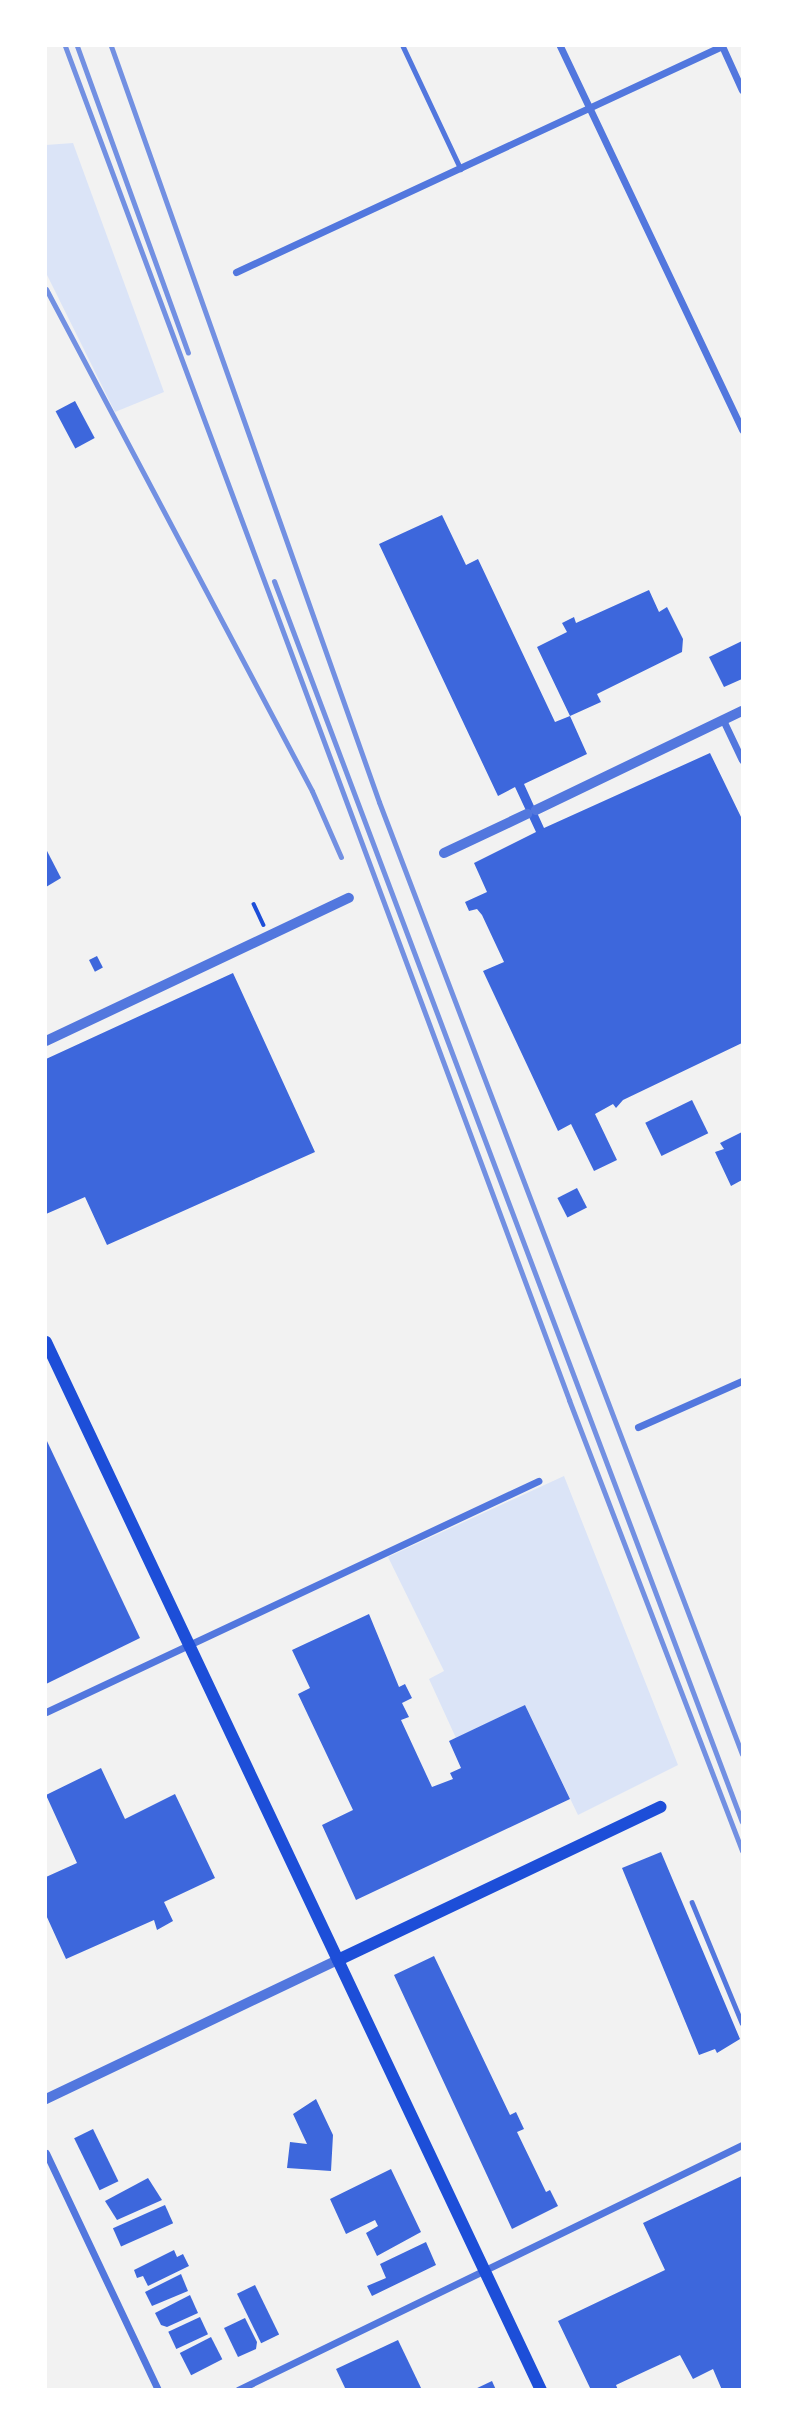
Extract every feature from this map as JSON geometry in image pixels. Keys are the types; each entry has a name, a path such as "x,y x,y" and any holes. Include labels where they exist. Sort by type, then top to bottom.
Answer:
{"main road":[{"path":"46,1342 541,2389"},
{"path":"338,1960 660,1807"}],"street":[{"path":"560,46 743,430"},
{"path":"236,272 722,46 743,90"},
{"path":"444,853 743,711"},
{"path":"723,720 743,760"},
{"path":"46,1041 349,898"},
{"path":"638,1427 743,1381"},
{"path":"46,1712 538,1481"},
{"path":"46,2099 338,1960"},
{"path":"238,2389 486,2273 743,2145"},
{"path":"46,2153 158,2389"}],"lane":[{"path":"403,46 461,169"},
{"path":"692,1902 743,2023"}],"path":[{"path":"254,904 256,910"}],"shaded area":[{"path":"73,143 164,392 115,412 46,273 46,145"},
{"path":"564,1476 678,1765 578,1815 525,1705 456,1738 429,1679 444,1671 388,1557"}],"building":[{"path":"75,401 95,438 75,448 56,411"},
{"path":"442,515 466,565 478,559 555,722 570,716 587,754 524,784 544,828 710,753 742,819 742,1043 623,1100 616,1108 613,1104 595,1114 617,1160 594,1171 571,1124 558,1131 483,971 504,962 482,915 477,909 469,911 465,902 487,892 474,863 536,832 515,787 498,796 379,544"},
{"path":"649,590 659,612 667,607 683,639 682,652 597,694 601,702 570,716 537,647 567,632 562,623 574,617 576,623"},
{"path":"742,641 742,679 724,687 709,657"},
{"path":"46,849 61,878 46,887"},
{"path":"97,956 103,968 95,972 89,960"},
{"path":"233,973 315,1152 107,1245 85,1197 46,1214 46,1059"},
{"path":"692,1100 708,1133 661,1156 645,1123"},
{"path":"742,1132 742,1180 731,1186 715,1152 724,1149 720,1143"},
{"path":"577,1188 587,1208 567,1218 557,1198"},
{"path":"46,1439 140,1638 46,1684"},
{"path":"369,1614 399,1687 405,1684 412,1698 402,1703 409,1717 401,1720 432,1787 453,1779 450,1773 461,1768 449,1741 525,1705 570,1799 356,1900 322,1825 353,1810 298,1694 310,1688 292,1650"},
{"path":"101,1768 125,1819 175,1794 215,1878 164,1902 173,1921 157,1930 154,1920 66,1959 46,1915 46,1877 77,1863 46,1795"},
{"path":"661,1852 740,2039 717,2053 715,2049 699,2055 622,1868"},
{"path":"434,1956 510,2115 516,2112 524,2129 517,2132 546,2192 550,2190 558,2206 512,2229 394,1975"},
{"path":"316,2099 333,2135 331,2171 287,2168 290,2142 307,2144 293,2114"},
{"path":"93,2129 118,2181 100,2190 74,2138"},
{"path":"391,2169 421,2232 377,2256 366,2233 378,2226 375,2220 346,2234 330,2199"},
{"path":"742,2176 742,2390 722,2390 713,2369 693,2379 680,2355 616,2385 618,2390 591,2390 558,2321 665,2270 643,2223"},
{"path":"148,2178 162,2200 117,2220 105,2201"},
{"path":"165,2205 173,2223 121,2246 113,2228"},
{"path":"426,2242 436,2265 372,2296 367,2286 386,2278 380,2264"},
{"path":"174,2250 177,2257 183,2254 189,2266 148,2286 143,2276 137,2278 134,2270"},
{"path":"181,2274 188,2291 152,2306 145,2292"},
{"path":"255,2285 279,2334 261,2343 237,2294"},
{"path":"190,2295 198,2313 167,2327 161,2325 155,2313"},
{"path":"200,2317 208,2334 176,2349 168,2332"},
{"path":"245,2318 257,2342 256,2349 238,2357 224,2328"},
{"path":"211,2337 222,2359 191,2375 180,2353"},
{"path":"398,2340 422,2390 346,2390 336,2369"},
{"path":"492,2381 496,2390 473,2390"}],"railway":[{"path":"65,46 569,1400 742,1851"},
{"path":"77,46 188,352"},
{"path":"111,46 379,802 742,1754"},
{"path":"46,289 312,791 341,857"},
{"path":"274,581 742,1822"}]}
